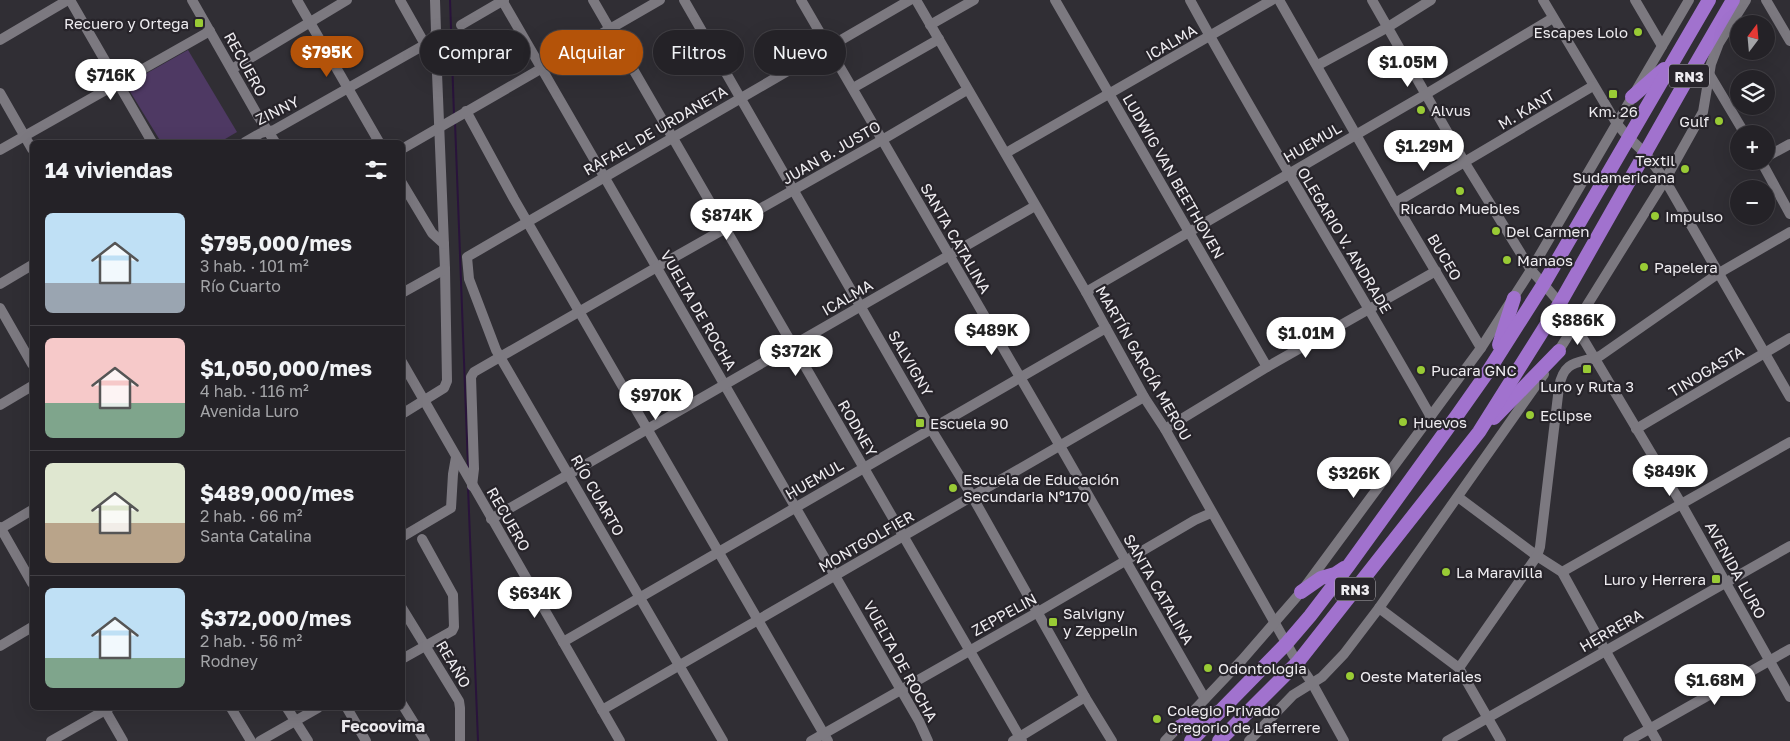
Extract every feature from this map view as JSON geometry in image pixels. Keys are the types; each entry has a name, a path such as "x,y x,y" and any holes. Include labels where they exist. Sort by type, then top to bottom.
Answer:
{"highway":[{"name":"RN3","path":"1191,741 1286,644 1349,565 1493,363 1543,284 1709,0"},
{"name":"RN3","path":"1219,741 1298,662 1479,432 1560,303 1733,0"},
{"path":"1686,81 1719,43"},
{"path":"1632,97 1673,60"},
{"path":"1493,363 1514,298"},
{"path":"1479,432 1514,399 1559,351"},
{"path":"1301,592 1321,578 1335,574 1349,565"},
{"path":"1177,728 1200,717 1219,712"}],"street":[{"path":"0,40 69,0 151,140"},
{"name":"RECUERO","path":"192,0 274,140"},
{"path":"297,0 378,140"},
{"path":"232,69 347,0"},
{"path":"400,0 420,36"},
{"path":"435,0 436,30"},
{"path":"461,25 502,0"},
{"name":"VUELTA DE ROCHA","path":"502,0 540,66"},
{"name":"RODNEY","path":"593,0 610,30"},
{"path":"610,30 660,0"},
{"name":"SALVIGNY","path":"684,0 1112,741"},
{"name":"SANTA CATALINA","path":"801,0 819,30"},
{"name":"RAFAEL DE URDANETA","path":"846,38 910,0"},
{"name":"MARTÍN GARCÍA MEROU","path":"916,0 1086,292 1144,397 1165,429 1286,644 1312,683 1344,741"},
{"path":"930,25 974,0"},
{"name":"LUDWIG VAN BEETHOVEN","path":"1055,0 1267,366"},
{"name":"OLEGARIO V. ANDRADE","path":"1190,0 1288,174 1370,309 1431,417"},
{"name":"ICALMA","path":"1006,153 1272,0"},
{"name":"BUCEO","path":"1279,0 1395,203 1481,348"},
{"name":"AVENIDA LURO","path":"1372,0 1465,163 1531,270 1560,303 1575,326 1682,505 1790,697"},
{"path":"1318,66 1388,27 1431,0"},
{"path":"1542,0 1617,124 1646,154 1665,180 1790,397"},
{"path":"1635,0 1662,46"},
{"path":"1164,741 1242,660 1301,592 1481,348 1531,270 1689,0"},
{"path":"1249,741 1293,695 1322,677 1344,654 1458,497 1559,351 1665,180 1703,112 1708,72 1719,43 1746,0"},
{"path":"1766,0 1790,40"},
{"name":"HUEMUL","path":"1086,292 1553,18"},
{"path":"0,150 210,31"},
{"path":"853,88 939,39"},
{"name":"ZINNY","path":"249,140 261,133 268,132 420,48"},
{"path":"405,147 439,126 540,70"},
{"path":"1708,72 1740,125"},
{"path":"405,412 444,388 447,381 438,75"},
{"name":"VUELTA DE ROCHA","path":"545,75 777,473 919,721 928,741"},
{"name":"RODNEY","path":"636,75 970,650 1018,740"},
{"name":"RAFAEL DE URDANETA","path":"467,256 782,75"},
{"name":"SANTA CATALINA","path":"846,75 1205,699"},
{"name":"M. KANT","path":"1395,203 1593,86"},
{"name":"JUAN B. JUSTO","path":"472,486 474,469 471,377 474,372 967,90"},
{"path":"0,93 30,145"},
{"path":"466,111 527,222 646,429 826,737"},
{"path":"1775,152 1790,144"},
{"path":"1766,170 1790,214"},
{"path":"405,188 432,234 444,244"},
{"name":"ICALMA","path":"491,519 1035,206"},
{"path":"1459,668 1537,556 1540,547 1561,377 1565,370 1580,360 1600,356 1719,273 1790,232"},
{"name":"RÍO CUARTO","path":"467,256 469,279 500,358 723,741"},
{"path":"0,284 30,267"},
{"path":"405,291 445,269"},
{"path":"1165,429 1267,366 1436,271"},
{"path":"0,308 30,360"},
{"name":"HUEMUL","path":"563,642 1106,328"},
{"name":"TINOGASTA","path":"1636,429 1790,338"},
{"name":"RECUERO","path":"405,367 620,741"},
{"path":"0,405 30,387"},
{"name":"MONTGOLFIER","path":"602,710 1144,397"},
{"path":"1562,572 1790,442"},
{"path":"405,535 451,508 456,457"},
{"path":"1458,497 1537,556 1562,572 1657,741"},
{"path":"30,511 0,528 30,580"},
{"name":"ZEPPELIN","path":"811,741 826,737 901,690 1195,520 1211,513"},
{"path":"405,657 452,631 454,627 454,595 422,539"},
{"name":"HERRERA","path":"1447,741 1790,546"},
{"path":"1379,608 1459,668 1501,741"},
{"name":"REAÑO","path":"405,613 459,701 460,741"},
{"path":"0,646 30,628"},
{"path":"1628,741 1790,649"},
{"path":"1018,740 1085,697"},
{"path":"405,709 425,741"},
{"path":"51,741 103,710"},
{"path":"107,710 123,741"},
{"path":"232,710 251,741"},
{"path":"289,710 308,741"},
{"path":"260,741 314,710"},
{"path":"348,710 366,741"}],"shaded area":[{"path":"188,50 237,132 223,140 160,140 126,85"}],"waterway":[{"path":"450,0 454,115"},
{"path":"455,122 468,467"},
{"path":"468,487 478,741"}],"place":[{"name":"Recuero y Ortega","path":"199,23"},
{"name":"Escapes Lolo","path":"1638,32"},
{"name":"Km. 26","path":"1613,94"},
{"name":"Alvus","path":"1421,110"},
{"name":"Gulf","path":"1719,121"},
{"name":"Textil Sudamericana","path":"1685,169"},
{"name":"Ricardo Muebles","path":"1460,191"},
{"name":"Impulso","path":"1655,216"},
{"name":"Del Carmen","path":"1496,231"},
{"name":"Manaos","path":"1507,260"},
{"name":"Papelera","path":"1644,267"},
{"name":"Luro y Ruta 3","path":"1587,369"},
{"name":"Pucara GNC","path":"1421,370"},
{"name":"Eclipse","path":"1530,415"},
{"name":"Huevos","path":"1403,422"},
{"name":"Escuela 90","path":"920,423"},
{"name":"Escuela de Educación Secundaria Nº170","path":"953,488"},
{"name":"La Maravilla","path":"1446,572"},
{"name":"Luro y Herrera","path":"1716,579"},
{"name":"Salvigny y Zeppelin","path":"1053,622"},
{"name":"Odontologia","path":"1208,668"},
{"name":"Oeste Materiales","path":"1350,676"},
{"name":"Colegio Privado Gregorio de Laferrere","path":"1157,719"}],"district":[{"name":"Fecoovima","path":"383,726"}]}
